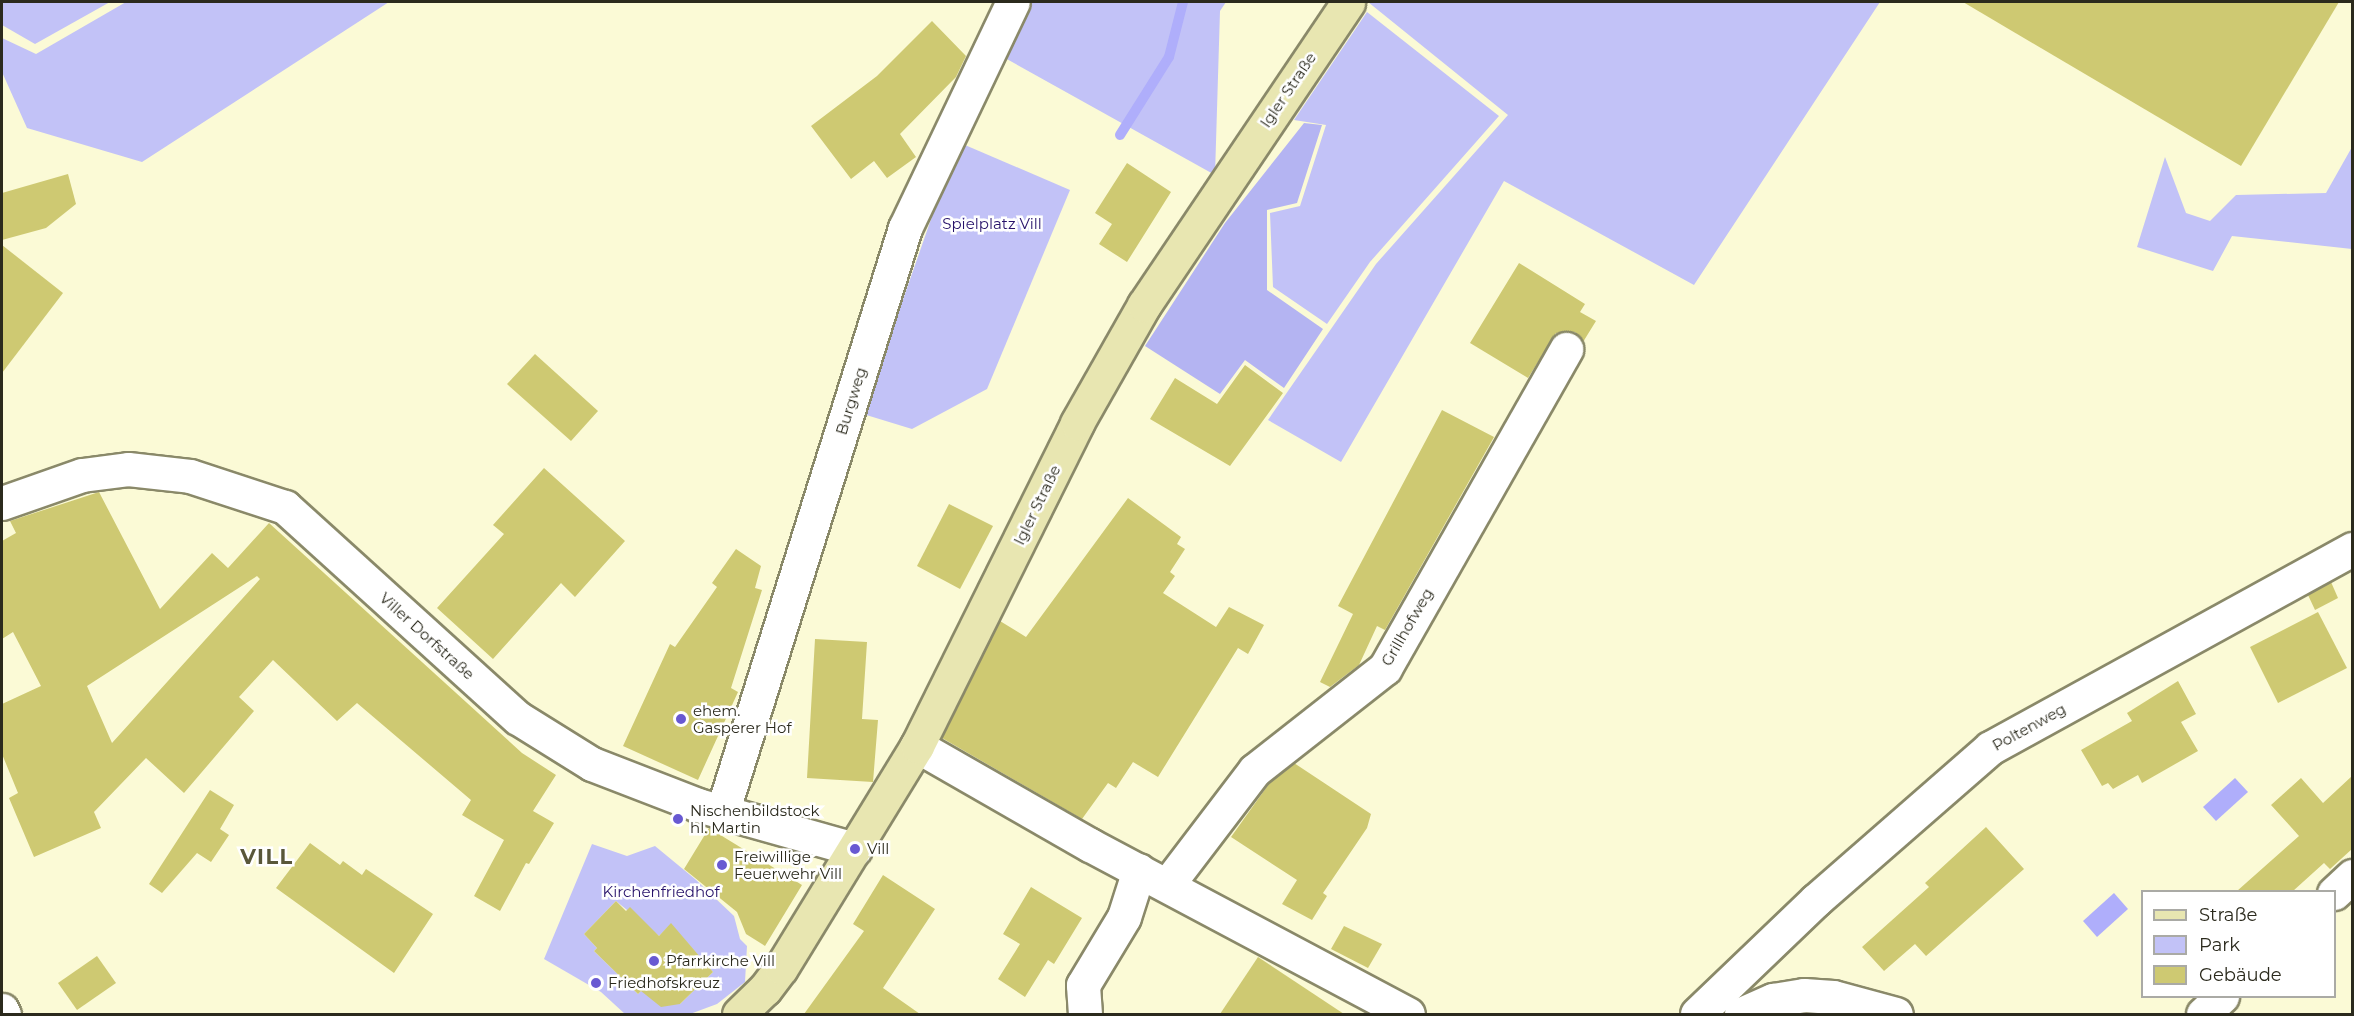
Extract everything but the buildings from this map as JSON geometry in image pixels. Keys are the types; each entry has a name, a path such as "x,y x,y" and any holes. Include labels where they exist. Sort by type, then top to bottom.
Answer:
{"main road":[{"name":"Igler Straße","path":"739,1014 765,989 781,968 917,746 1077,423 1144,305 1348,2"}],"street":[{"name":"Burgweg","path":"722,813 905,228 1013,2"},
{"name":"Grillhofweg","path":"1168,884 1255,770 1385,668 1566,349"},
{"name":"Viller Dorfstraße","path":"2,503 82,475 128,469 190,476 285,507 518,717 592,764 722,813 855,849"},
{"name":"Poltenweg","path":"1697,1014 1816,900 1990,748 2352,549"},
{"path":"917,746 1139,870 1304,956 1356,1004 1408,1014"},
{"path":"1085,1014 1083,985 1124,917 1139,870"},
{"path":"2336,891 2352,876"},
{"path":"1741,1014 1773,1000 1804,995 1833,997 1896,1014"},
{"path":"2203,1014 2220,998"},
{"path":"2,1010 4,1014"}],"green space":[{"path":"2,2 110,2 35,44 2,25"},
{"path":"126,2 389,2 142,162 27,128 2,72 2,38 36,54"},
{"path":"1021,2 1226,2 1220,11 1215,175 996,53"},
{"path":"1368,2 1880,2 1694,285 1504,181 1341,462 1268,420 1376,264 1508,115"},
{"path":"1367,12 1499,116 1370,262 1327,324 1273,287 1270,213 1300,206 1326,125 1294,120"},
{"name":"Spielplatz Vill","path":"958,142 1070,190 987,389 912,429 863,414"},
{"path":"2352,147 2352,249 2232,236 2213,271 2137,247 2165,157 2186,213 2210,221 2236,195 2326,193"},
{"name":"Kirchenfriedhof","path":"592,844 627,856 655,846 695,879 734,916 740,939 747,946 745,982 717,1004 690,1014 625,1014 601,992 544,959","holes":["616,901 659,936 671,924 713,972 680,1004 641,991 638,994 594,951 597,948 584,934"]}],"shaded area":[{"path":"1304,123 1322,125 1297,203 1267,210 1267,290 1323,329 1284,388 1245,360 1220,394 1145,346 1225,223"},
{"path":"2235,778 2248,792 2216,821 2203,807"},
{"path":"2114,893 2128,909 2097,937 2083,921"}],"waterway":[{"path":"1120,135 1169,57 1183,2"}],"place":[{"name":"ehem. Gasperer Hof","path":"681,719"},
{"name":"Nischenbildstock hl. Martin","path":"678,819"},
{"name":"Vill","path":"855,849"},
{"name":"Freiwillige Feuerwehr Vill","path":"722,865"},
{"name":"Pfarrkirche Vill","path":"654,961"},
{"name":"Friedhofskreuz","path":"596,983"}],"district":[{"name":"VILL","path":"267,857"}]}
